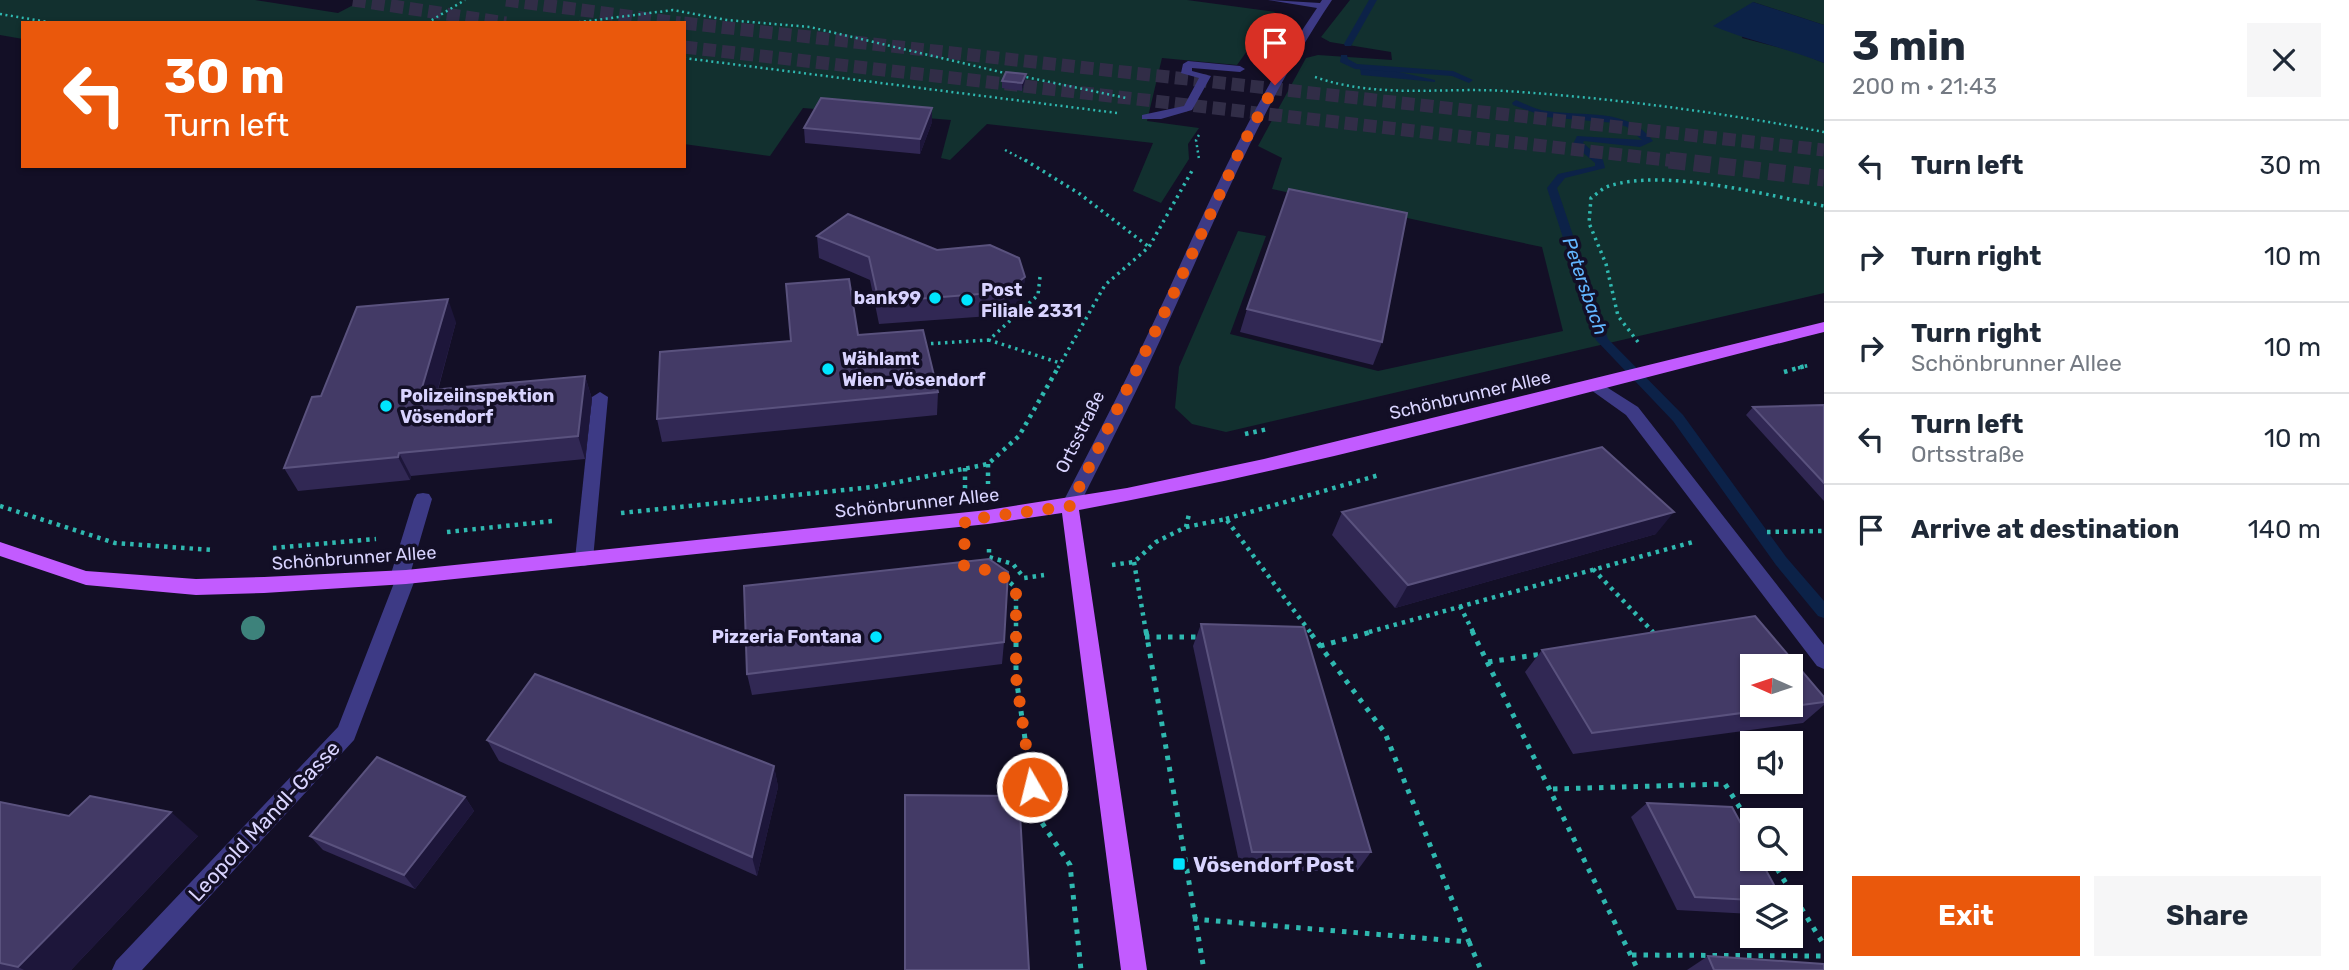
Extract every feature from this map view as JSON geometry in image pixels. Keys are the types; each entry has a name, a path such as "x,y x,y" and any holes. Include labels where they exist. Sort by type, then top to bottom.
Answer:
{"main road":[{"name":"Schönbrunner Allee","path":"0,549 86,578 196,587 403,577 965,520 1070,506 1259,467 1597,386 1824,327"},
{"path":"1070,506 1134,970"}],"street":[{"path":"1273,0 1325,3"},
{"name":"Ortsstraße","path":"1070,506 1243,144 1286,65 1325,3"},
{"path":"1146,117 1188,108 1206,76 1186,73 1188,64 1240,69"},
{"path":"1597,386 1632,411 1824,660"},
{"path":"584,559 600,397"},
{"name":"Leopold Mandl-Gasse","path":"125,970 346,733 403,577 423,499"}],"path":[{"path":"430,21 465,0"},
{"path":"588,21 673,10 727,20 810,27 1181,110"},
{"path":"0,15 40,21"},
{"path":"686,58 1146,117"},
{"path":"1286,65 1326,82 1352,89 1503,91 1665,108 1824,132"},
{"path":"1005,149 1052,173 1102,208 1149,247"},
{"path":"270,548 873,487 988,464 1018,436 1105,285 1149,247 1199,159"},
{"path":"1640,344 1618,316 1606,264 1589,223 1591,198 1607,186 1642,182 1703,185 1824,206"},
{"path":"989,340 1038,295 1040,277"},
{"path":"922,344 989,340 1060,363"},
{"path":"965,468 965,520"},
{"path":"0,506 115,543 226,551"},
{"path":"1186,527 1226,519 1385,733 1481,970"},
{"path":"1793,531 1824,531"},
{"path":"1320,646 1725,534"},
{"path":"1134,562 1193,919 1204,970"},
{"path":"1593,569 1659,639 1646,641"},
{"path":"998,572 1016,588 1016,677 1036,814 1070,865 1081,970"},
{"path":"1460,606 1552,789 1638,970"},
{"path":"1298,636 1312,636"},
{"path":"1145,637 1215,637"},
{"path":"1488,662 1554,653"},
{"path":"1552,789 1725,784 1740,808"},
{"path":"1778,871 1824,945"},
{"path":"1193,919 1469,942"},
{"path":"1632,955 1824,956"}],"green space":[{"path":"0,0 255,0 338,13 363,0 1187,0 1275,12 1237,65 1162,58 1147,121 1199,128 1188,144 1189,159 1161,203 1133,191 1153,143 987,124 950,160 941,158 951,120 803,108 770,156 686,144 686,21 21,21 21,39 0,35"},
{"path":"1350,0 1824,0 1824,25 1753,2 1742,38 1800,53 1824,63 1824,293 1226,432 1192,424 1175,408 1179,367 1238,231 1266,236 1230,334 1378,371 1563,331 1542,247 1272,189 1282,158 1258,146 1306,58 1318,55 1392,60 1391,52 1330,42 1321,37"}],"water":[{"path":"1753,2 1824,25 1824,63 1713,26"},
{"path":"1360,68 1390,70 1435,82 1361,75"}],"building":[{"path":"1006,72 1026,74 1022,83 1002,81"},
{"path":"821,98 932,108 920,139 804,128"},
{"path":"1289,189 1407,213 1382,342 1247,309"},
{"path":"848,214 937,250 990,245 1019,258 1025,277 1005,292 879,302 869,257 817,236"},
{"name":"Wählamt Wien-Vösendorf","path":"849,279 858,335 923,330 938,392 657,419 660,352 791,341 786,284"},
{"name":"Polizeiinspektion Vösendorf","path":"448,299 421,391 585,376 578,436 399,453 398,457 284,468 312,397 321,396 357,307"},
{"path":"1824,405 1824,483 1753,407"},
{"path":"1602,447 1674,512 1408,585 1342,512"},
{"name":"Pizzeria Fontana","path":"989,559 1008,572 1004,642 747,674 744,586"},
{"path":"1755,616 1787,654 1740,654 1740,713 1592,733 1542,650"},
{"path":"1201,624 1304,627 1371,852 1252,852"},
{"path":"1803,672 1824,697 1824,702 1803,705"},
{"path":"535,674 774,766 752,857 487,740"},
{"path":"377,757 465,797 404,875 310,836"},
{"path":"905,795 1019,796 1029,970 905,970"},
{"path":"90,796 171,812 18,967 0,963 0,802 69,816"},
{"path":"1647,803 1732,807 1740,822 1740,871 1766,871 1774,885 1740,885 1740,899 1695,897"},
{"path":"1708,956 1824,964 1824,970 1714,970"}],"waterway":[{"name":"Petersbach","path":"1348,44 1373,0"},
{"name":"Petersbach","path":"1344,57 1343,60 1355,66 1453,74 1469,80"},
{"name":"Petersbach","path":"1516,103 1546,114 1617,121 1640,131 1648,141 1640,144 1580,138 1578,144 1600,162 1600,168 1562,176 1552,188 1602,340 1678,418 1781,561 1824,612"}],"tunnel":[{"path":"353,0 493,21"},
{"path":"506,0 665,21"},
{"path":"686,23 1824,150"},
{"path":"686,47 1684,162"},
{"path":"1669,160 1824,178"}],"place":[{"name":"bank99","path":"935,298"},
{"name":"Post Filiale 2331","path":"967,300"},
{"name":"Wählamt Wien-Vösendorf","path":"828,369"},
{"name":"Polizeiinspektion Vösendorf","path":"386,406"},
{"name":"Pizzeria Fontana","path":"876,637"},
{"name":"Vösendorf Post","path":"1179,864"}],"route":[{"path":"1032,787 1016,677 1016,588 998,572 964,566 965,520 1070,506 1243,144 1275,85"}]}
